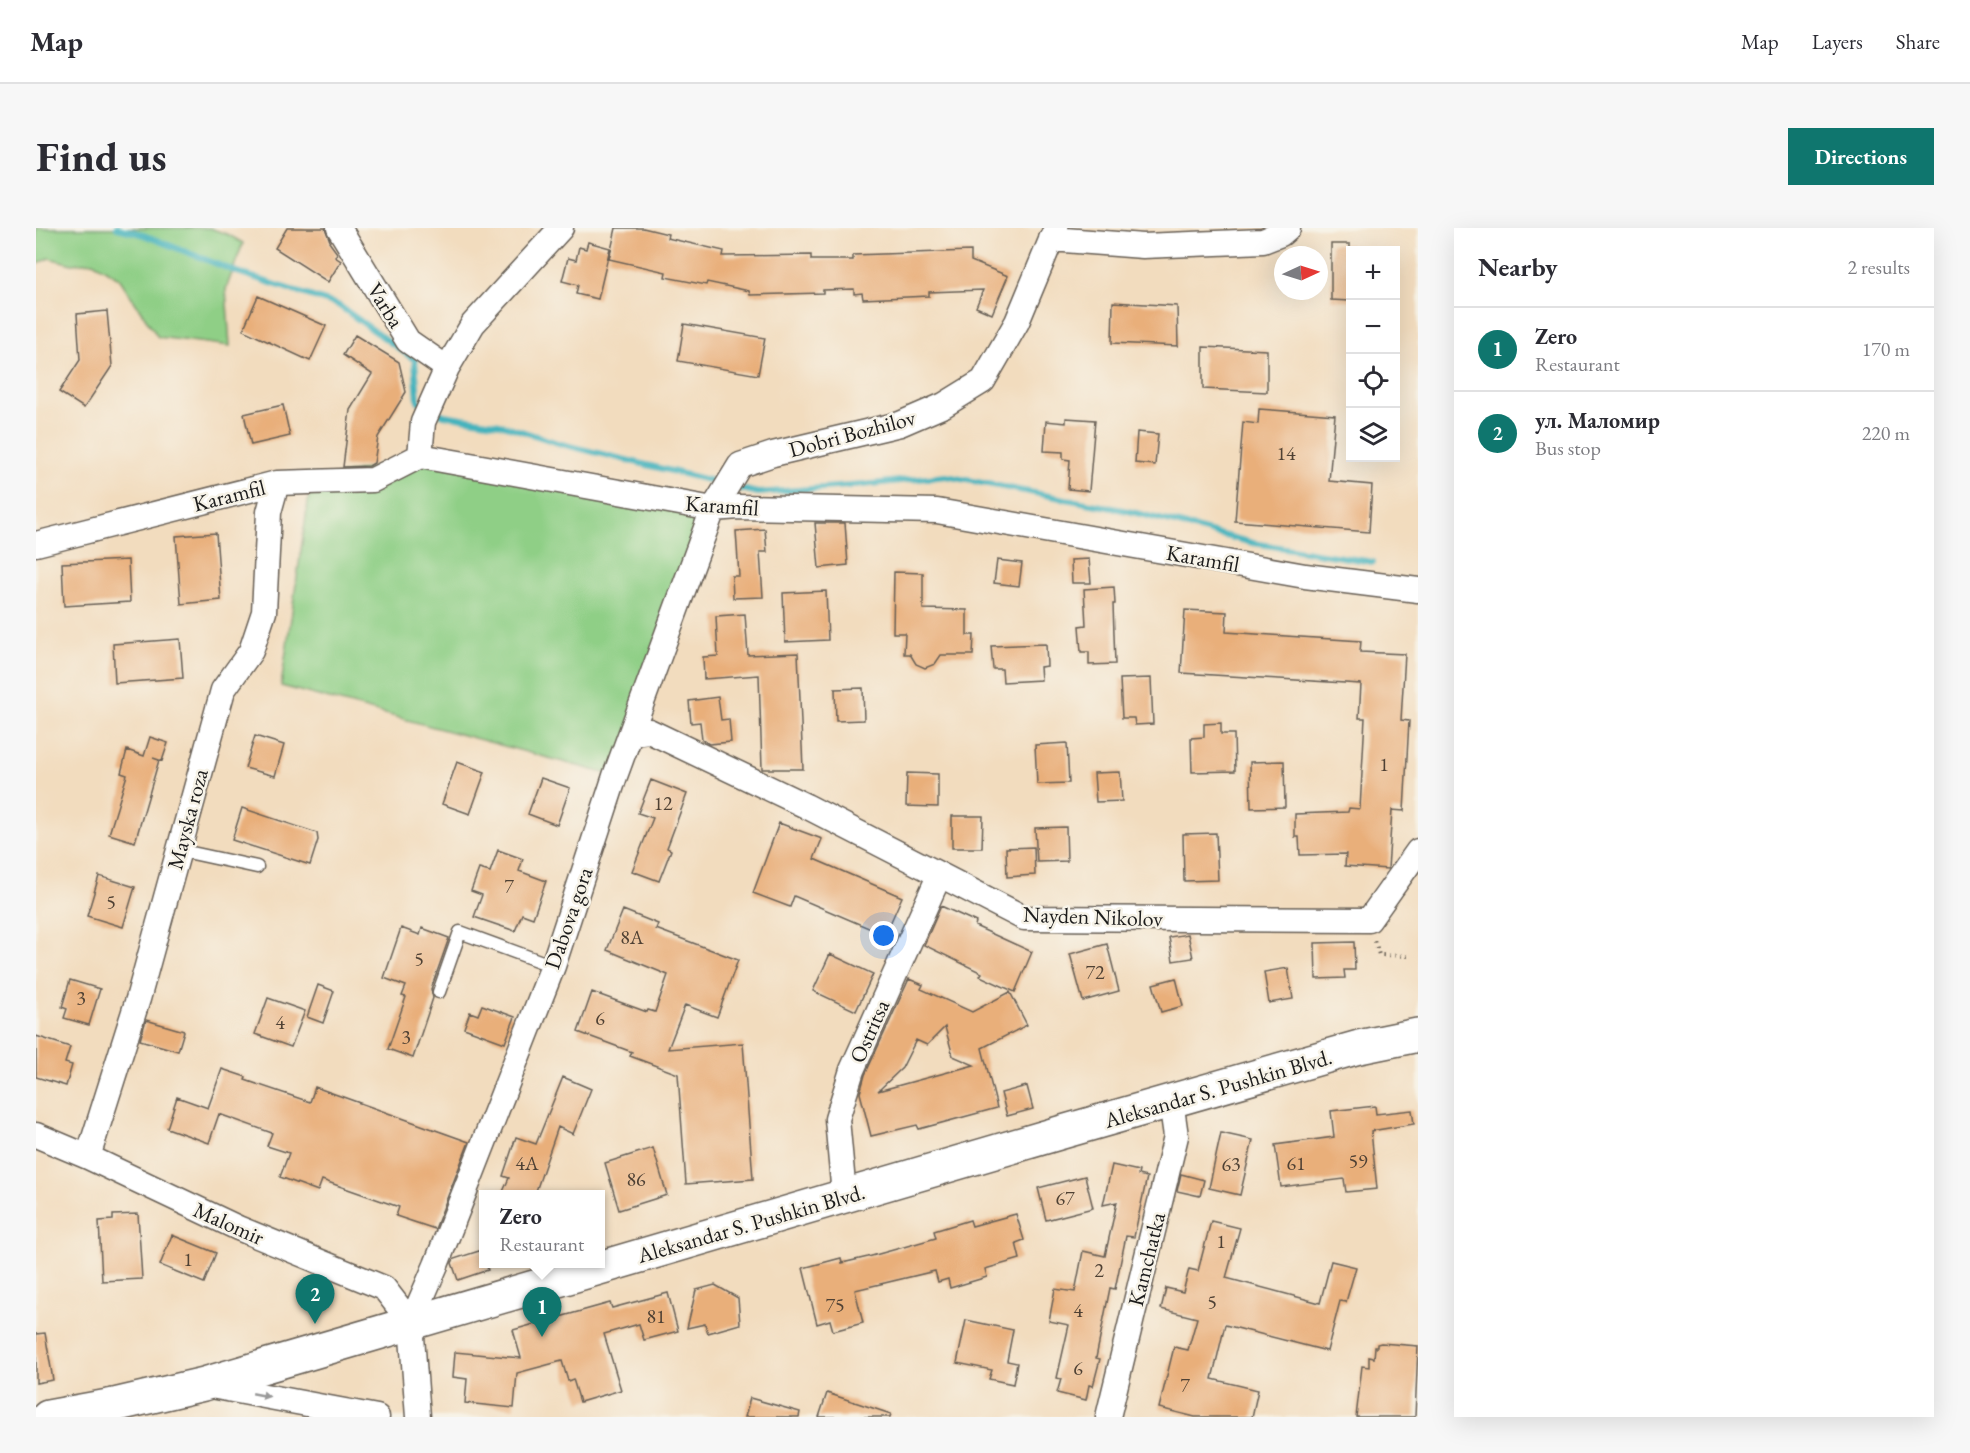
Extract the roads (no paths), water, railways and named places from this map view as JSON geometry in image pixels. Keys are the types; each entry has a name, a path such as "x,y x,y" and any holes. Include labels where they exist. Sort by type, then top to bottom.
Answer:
{"main road":[{"name":"Aleksandar S. Pushkin Blvd.","path":"605,1266 1359,1047 1418,1035"},
{"name":"Aleksandar S. Pushkin Blvd.","path":"48,1417 114,1405 204,1384 597,1268"}],"street":[{"name":"Varba","path":"339,228 408,341 447,368"},
{"path":"420,456 423,422 447,368 473,324 561,228"},
{"path":"1053,233 1143,246 1263,241 1281,234 1288,228"},
{"name":"Dobri Bozhilov","path":"713,509 740,465 773,454 900,424 944,405 983,381 1017,322 1053,233"},
{"name":"Karamfil","path":"36,544 277,483 373,480 420,456 713,509 739,507 938,511 1305,576 1418,590"},
{"name":"Mayska roza","path":"88,1157 138,999 223,690 250,651 264,612 269,512 277,483"},
{"name":"Dabova gora","path":"411,1323 553,966 615,776 713,509"},
{"name":"Nayden Nikolov","path":"632,733 649,731 806,806 1023,918 1369,920 1418,850"},
{"name":"Ostritsa","path":"844,1195 837,1119 852,1070 939,876"},
{"name":"Kamchatka","path":"1108,1417 1176,1136 1171,1101"},
{"name":"Malomir","path":"36,1135 238,1228 384,1288 411,1323"},
{"path":"411,1323 418,1417"},
{"path":"204,1384 377,1417"}],"lane":[{"path":"178,850 257,867"},
{"path":"439,992 460,932 553,966"}],"waterway":[{"path":"117,228 141,234 237,272 338,305 415,360 418,401 425,405"},
{"path":"434,410 444,415 500,424 561,444 712,481"},
{"path":"737,488 758,493 946,476 1128,511 1253,543 1373,562"}],"place":[{"name":"ул. Маломир","path":"315,1324"},
{"name":"Zero","path":"542,1337"}]}
